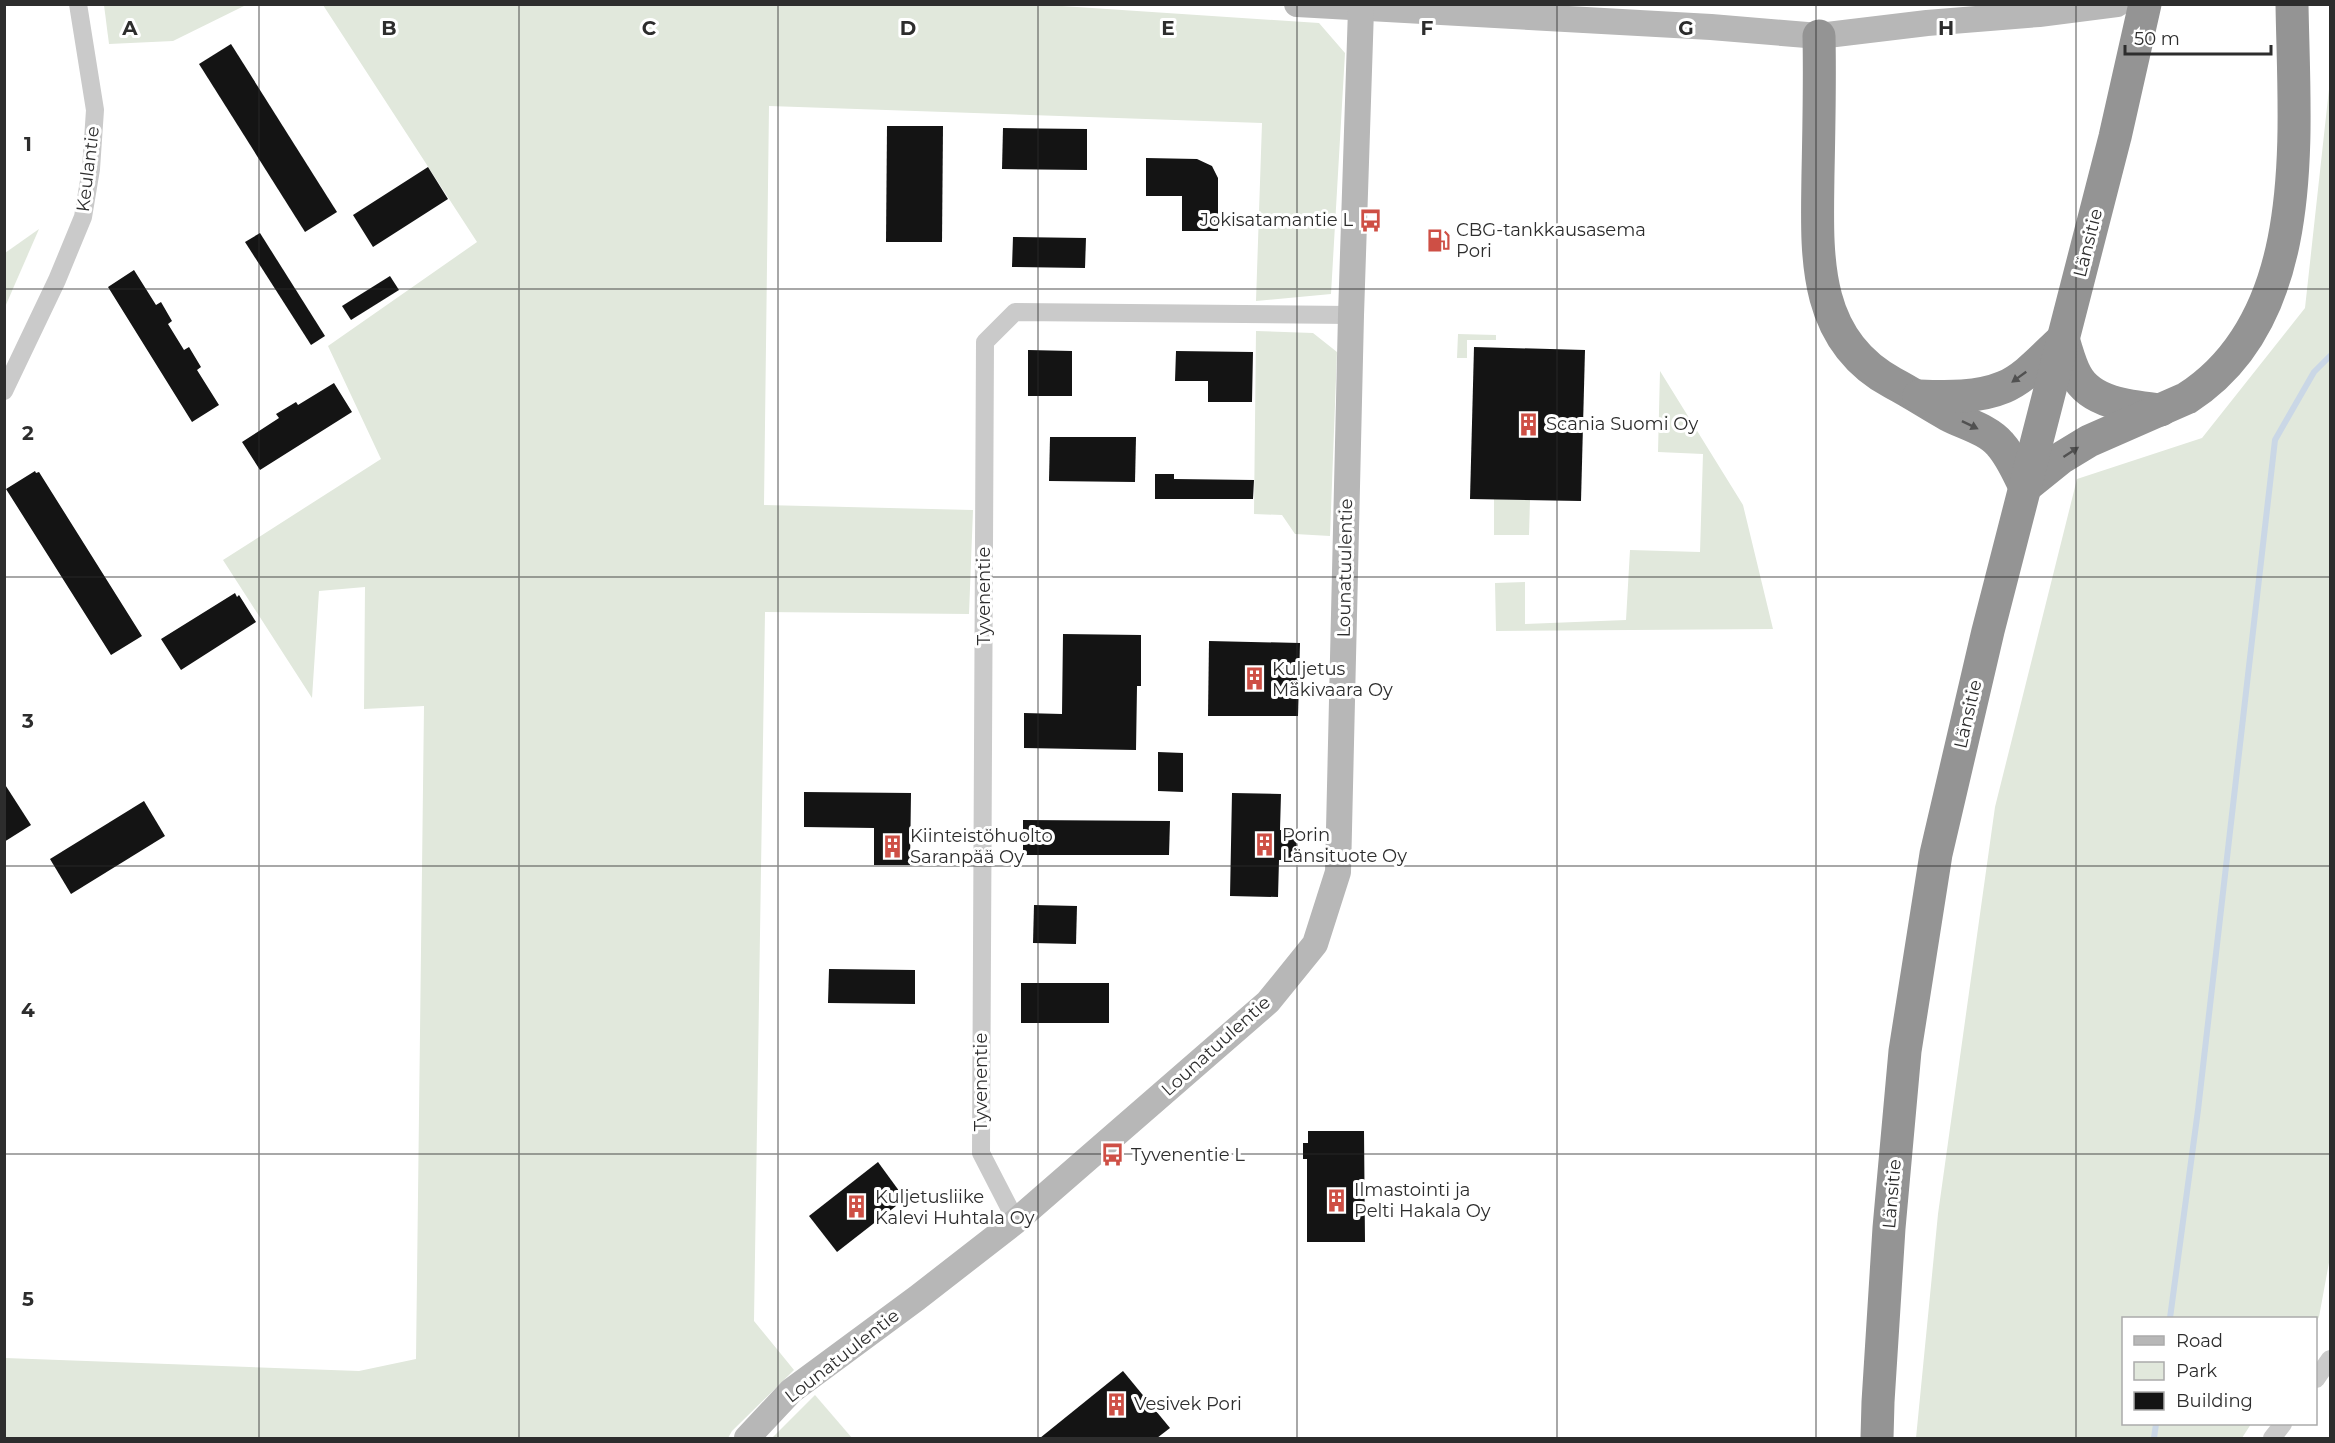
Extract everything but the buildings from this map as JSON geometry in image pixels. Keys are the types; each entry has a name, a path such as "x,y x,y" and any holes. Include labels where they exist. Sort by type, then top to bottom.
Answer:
{"highway":[{"name":"Länsitie","path":"1877,1438 1889,1228 1905,1051 1936,854 1964,726 2115,138 2145,4"},
{"path":"1819,36 1818,231 1822,285 1827,305 1844,340 1857,356 1881,376 1999,442 2007,452 2025,487 2061,458 2089,441 2187,399 2201,390 2229,364 2255,321 2273,278 2288,217 2294,158 2292,4"},
{"path":"1919,396 1955,397 2004,387 2019,378 2063,339 2076,375 2091,392 2118,403 2161,410"}],"street":[{"name":"Keulantie","path":"4,391 57,280 83,217 91,169 95,110 78,4"},
{"path":"1297,4 1711,27 1819,36 2117,4"},
{"name":"Lounatuulentie","path":"747,1438 791,1391 1016,1221 1268,1002 1315,944 1338,872 1351,315 1361,9"},
{"name":"Tyvenentie","path":"1016,1221 981,1153 985,342 1015,312 1351,315"},
{"path":"2317,1378 2331,1359"},
{"path":"2272,1438 2282,1425"}],"green space":[{"path":"104,4 246,5 173,41 109,44"},
{"path":"1032,4 1319,23 1345,53 1331,294 1256,301 1262,123 769,106 764,505 973,510 969,614 765,612 754,1321 794,1370 732,1431 728,1438 5,1438 5,1358 359,1371 416,1359 424,706 364,709 365,587 319,591 312,698 223,560 381,459 328,346 477,242 323,5"},
{"path":"2330,80 2330,1257 2319,1317 2317,1320 2317,1317 2122,1317 2122,1425 2250,1425 2242,1438 1916,1438 1938,1214 1995,807 2077,479 2202,438 2305,308"},
{"path":"39,229 5,307 5,253"},
{"path":"1256,331 1313,333 1337,352 1330,536 1295,534 1282,515 1254,514"},
{"path":"1458,334 1496,335 1496,340 1467,340 1467,358 1457,358"},
{"path":"1660,371 1743,505 1773,629 1496,631 1495,583 1525,582 1525,624 1626,620 1630,550 1700,552 1703,454 1658,452"},
{"path":"1494,499 1530,500 1529,535 1494,535"},
{"path":"815,1395 852,1438 772,1438"}],"waterway":[{"path":"2170,1317 2198,1110 2275,440 2314,372 2330,356"},
{"path":"2154,1438 2156,1425"}],"place":[{"name":"Jokisatamantie L","path":"1371,220"},
{"name":"CBG-tankkausasema Pori","path":"1438,240"},
{"name":"Scania Suomi Oy","path":"1528,424"},
{"name":"Kuljetus Mäkivaara Oy","path":"1254,679"},
{"name":"Porin Länsituote Oy","path":"1264,845"},
{"name":"Kiinteistöhuolto Saranpää Oy","path":"892,846"},
{"name":"Tyvenentie L","path":"1113,1155"},
{"name":"Ilmastointi ja Pelti Hakala Oy","path":"1336,1200"},
{"name":"Kuljetusliike Kalevi Huhtala Oy","path":"857,1207"},
{"name":"Vesivek Pori","path":"1116,1404"}]}
